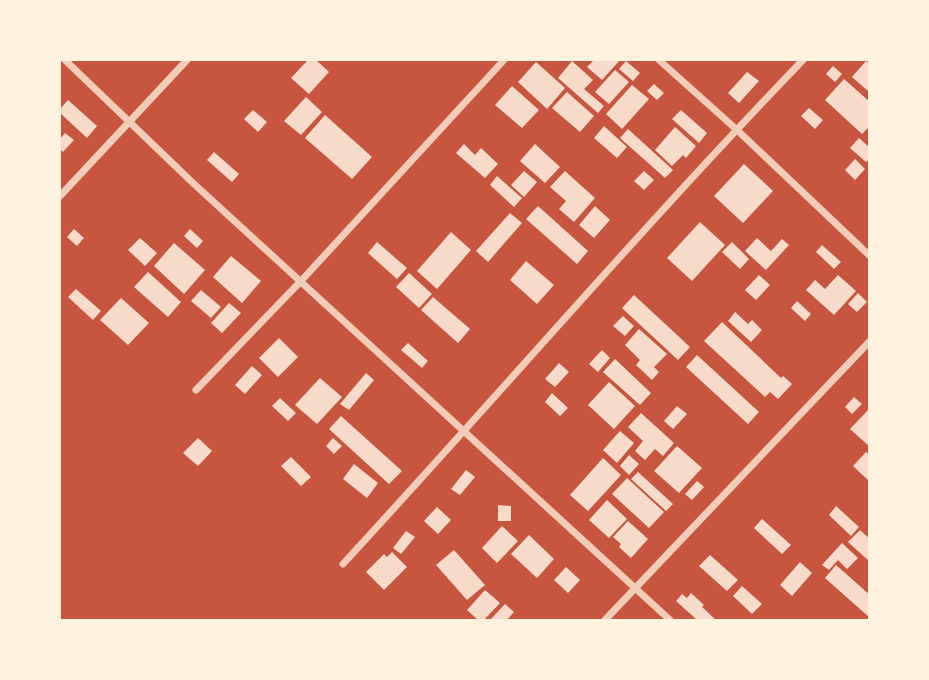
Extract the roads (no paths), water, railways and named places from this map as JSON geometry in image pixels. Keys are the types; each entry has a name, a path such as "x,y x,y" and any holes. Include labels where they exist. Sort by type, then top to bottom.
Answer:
{"street":[{"path":"65,60 193,183 670,621"},
{"path":"60,196 187,60"},
{"path":"196,390 301,281 504,60"},
{"path":"659,60 870,256"},
{"path":"343,564 736,129 803,60"},
{"path":"605,621 870,341"}]}
